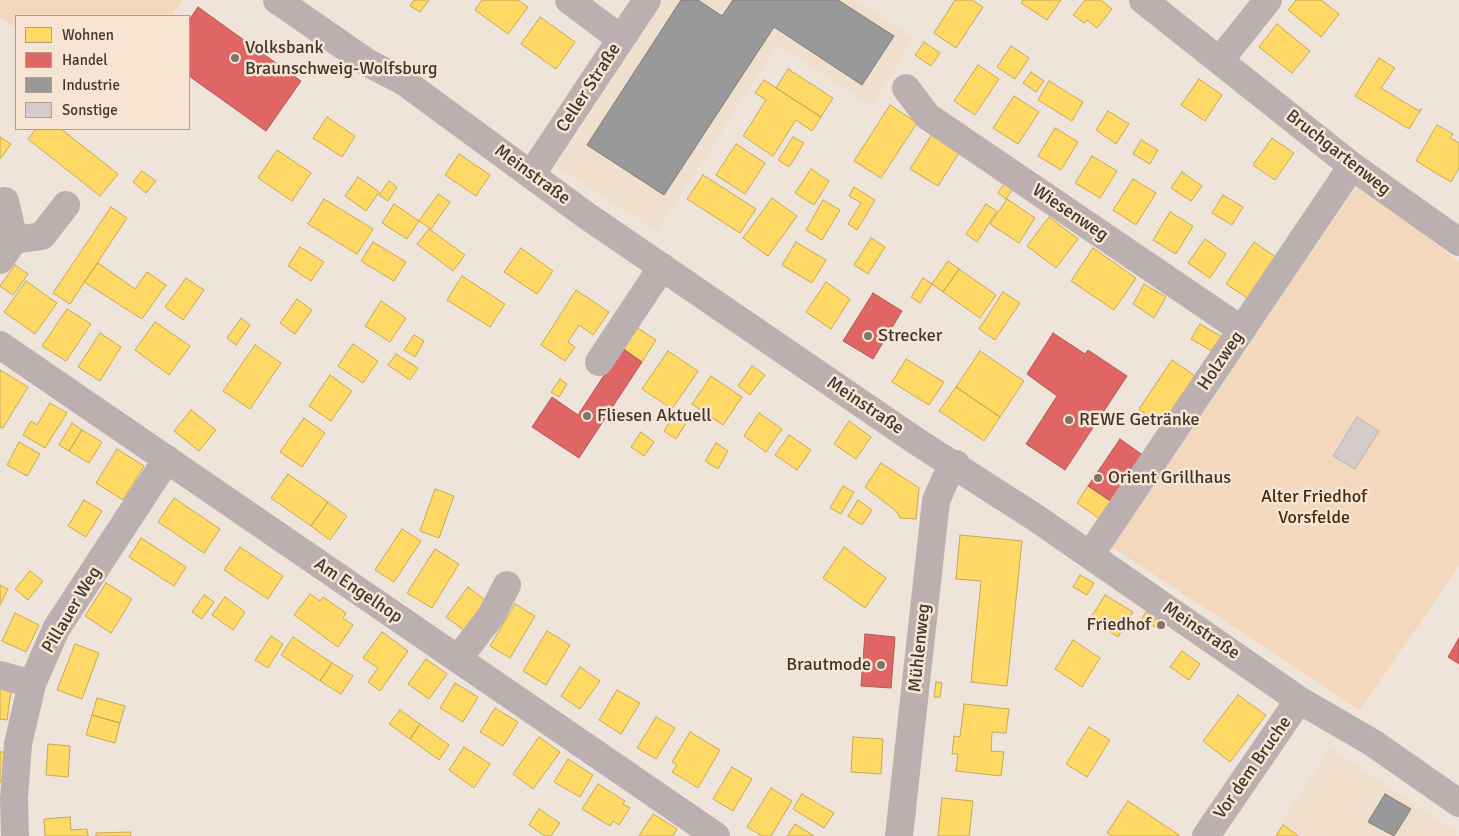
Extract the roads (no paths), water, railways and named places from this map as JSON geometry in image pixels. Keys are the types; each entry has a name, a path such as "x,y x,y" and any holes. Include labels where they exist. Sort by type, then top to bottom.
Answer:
{"street":[{"name":"Meinstraße","path":"278,0 368,63 403,81 662,267 916,441 956,464 1300,700 1373,743 1459,802"},
{"path":"569,0 621,39"},
{"name":"Celler Straße","path":"532,175 646,0"},
{"name":"Bruchgartenweg","path":"1143,0 1352,166 1459,242"},
{"path":"1220,60 1268,0"},
{"name":"Wiesenweg","path":"906,88 927,116 1242,330"},
{"name":"Holzweg","path":"1090,555 1352,166"},
{"path":"5,201 7,250 42,236 66,205"},
{"path":"599,362 662,267"},
{"name":"Am Engelhop","path":"0,345 716,836"},
{"name":"Pillauer Weg","path":"15,836 14,799 18,744 32,684 56,629 167,459"},
{"name":"Mühlenweg","path":"899,836 936,501 945,480 956,464"},
{"path":"458,659 491,616 507,585"},
{"path":"0,675 32,684"},
{"name":"Vor dem Bruche","path":"1206,836 1300,700"}],"place":[{"name":"Volksbank Braunschweig-Wolfsburg","path":"235,58"},
{"name":"Strecker","path":"868,336"},
{"name":"Fliesen Aktuell","path":"587,416"},
{"name":"REWE Getränke","path":"1069,420"},
{"name":"Orient Grillhaus","path":"1098,478"},
{"name":"Friedhof","path":"1161,625"},
{"name":"Brautmode","path":"881,665"}],"park label":[{"name":"Alter Friedhof Vorsfelde","path":"1314,507"}]}
